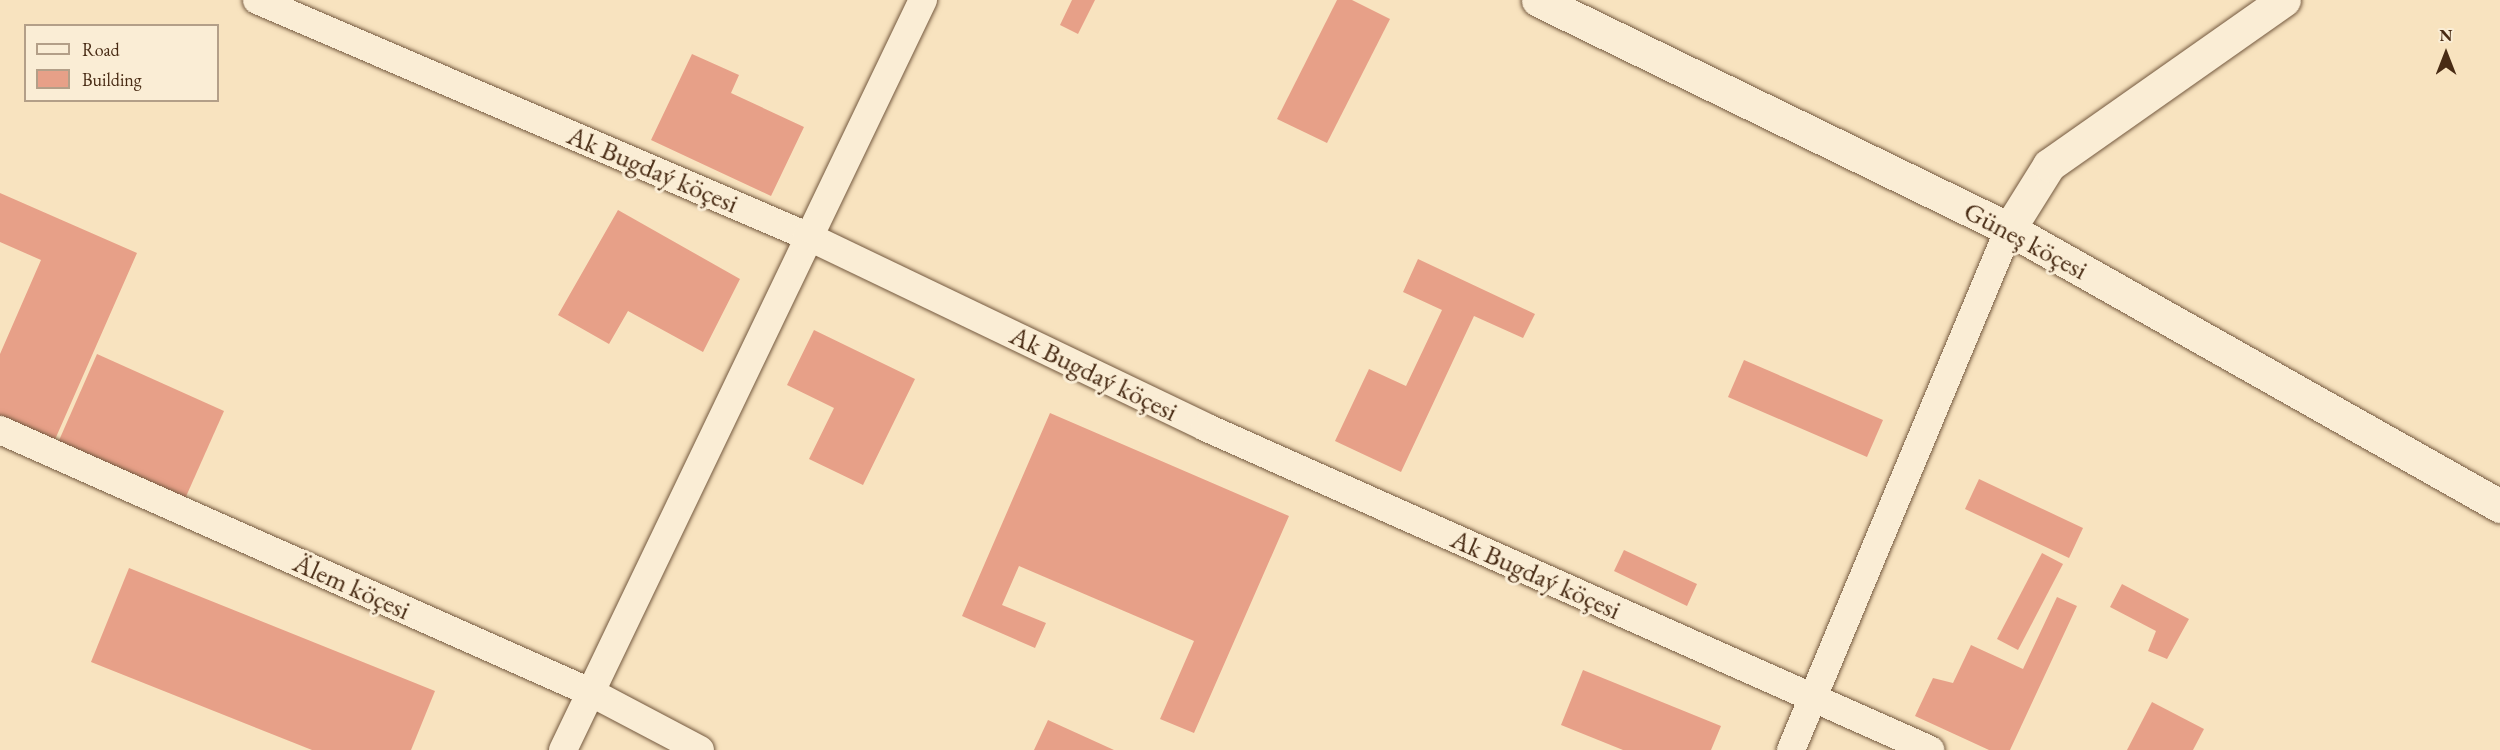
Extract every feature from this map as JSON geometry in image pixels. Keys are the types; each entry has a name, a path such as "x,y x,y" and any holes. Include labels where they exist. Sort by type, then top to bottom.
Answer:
{"street":[{"name":"Ak Bugdaý köçesi","path":"256,0 807,236 1205,427 1930,750"},
{"path":"563,750 807,236 923,0"},
{"name":"Güneş köçesi","path":"1538,0 2009,228 2500,506"},
{"path":"1791,750 2009,228 2049,165 2284,0"},
{"name":"Älem köçesi","path":"0,430 592,693 700,750"}],"building":[{"path":"1072,0 1095,0 1078,34 1060,25"},
{"path":"1337,0 1352,0 1390,19 1327,143 1277,119"},
{"path":"692,54 739,75 731,93 804,127 771,196 651,140"},
{"path":"0,193 137,253 46,460 0,440 0,354 41,260 0,242"},
{"path":"618,210 740,279 703,352 628,311 609,344 558,315"},
{"path":"1418,259 1535,314 1523,338 1474,316 1401,472 1335,441 1369,369 1406,386 1442,310 1403,292"},
{"path":"814,330 915,379 863,485 809,459 834,408 787,385"},
{"path":"97,354 224,411 180,510 53,454"},
{"path":"1744,360 1883,420 1867,457 1728,397"},
{"path":"1050,413 1289,516 1194,733 1160,719 1194,641 1019,566 1002,605 1046,623 1035,648 962,616"},
{"path":"1979,479 2083,528 2069,558 1965,509"},
{"path":"1624,550 1697,584 1687,606 1614,571"},
{"path":"2042,553 2063,564 2018,650 1997,639"},
{"path":"129,568 435,691 411,750 312,750 91,662"},
{"path":"2122,584 2189,619 2167,659 2148,651 2156,631 2110,607"},
{"path":"2057,597 2077,606 2010,750 1989,750 1915,716 1933,678 1953,683 1971,645 2023,669"},
{"path":"1583,670 1721,726 1711,750 1623,750 1561,725"},
{"path":"2152,702 2204,729 2193,750 2127,750"},
{"path":"1048,720 1114,750 1034,750"}]}
